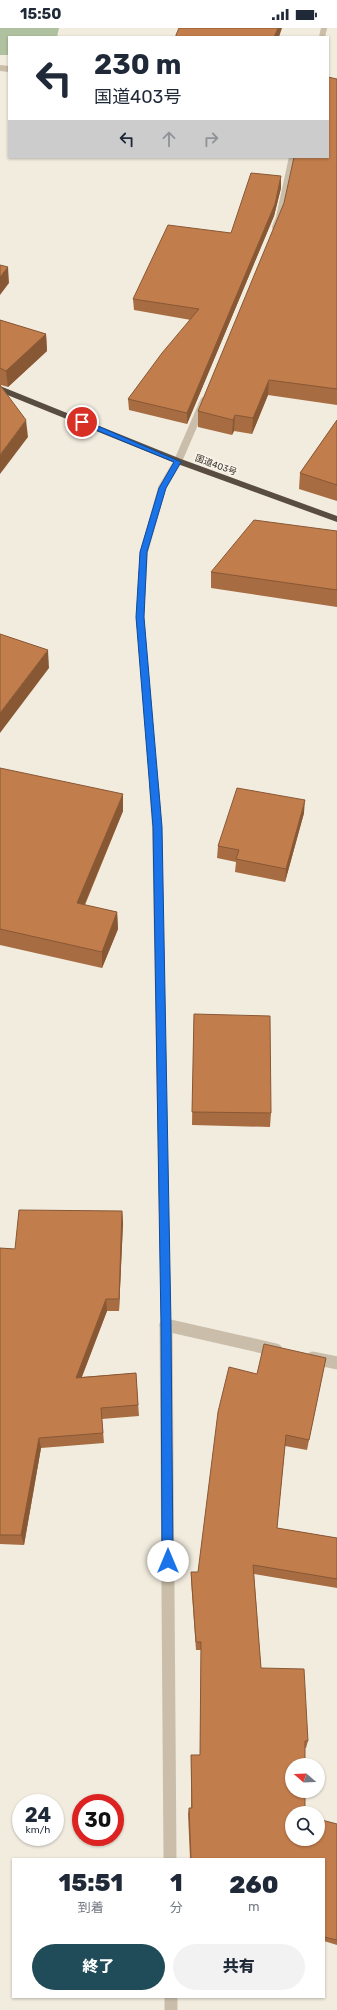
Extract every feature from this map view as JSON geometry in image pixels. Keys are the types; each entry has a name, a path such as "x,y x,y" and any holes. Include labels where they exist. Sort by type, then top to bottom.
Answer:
{"highway":[{"name":"国道403号","path":"0,389 178,462 337,519"}],"street":[{"path":"274,231 279,217 292,158"},
{"path":"170,1858 166,1325 157,827 140,617 144,552 162,488 178,462 206,395"},
{"path":"166,1325 288,1353"},
{"path":"303,1356 337,1363"},
{"path":"171,1998 171,2010"}],"green space":[{"path":"0,28 59,28 57,36 8,36 8,55 0,55"}],"building":[{"path":"179,28 278,28 274,36 176,35"},
{"path":"329,77 337,79 337,389 269,380 253,418 235,415 233,420 198,411 284,203 294,158 329,158"},
{"path":"251,173 281,176 275,204 187,413 128,399 162,353 199,309 133,299 168,225 231,233"},
{"path":"0,265 8,267 0,277"},
{"path":"0,320 46,334 6,371 0,368"},
{"path":"0,385 26,420 0,455"},
{"path":"337,420 337,485 300,473"},
{"path":"254,520 337,531 337,590 211,572"},
{"path":"0,634 48,650 0,713"},
{"path":"0,768 123,794 77,903 117,912 102,952 0,929"},
{"path":"237,788 305,800 286,869 236,859 239,850 218,846"},
{"path":"194,1014 270,1016 271,1113 192,1112"},
{"path":"19,1210 122,1211 119,1299 106,1299 76,1378 136,1373 138,1405 101,1408 103,1433 39,1438 21,1535 0,1535 0,1248 15,1249"},
{"path":"264,1344 326,1358 309,1440 286,1435 277,1528 337,1538 337,1579 253,1565 261,1668 304,1669 308,1741 305,1741 305,1758 285,1758 285,1798 305,1798 305,1806 285,1806 285,1846 325,1846 325,1821 337,1824 337,1940 325,1937 325,1858 191,1858 189,1808 192,1808 191,1755 200,1755 201,1642 196,1642 191,1572 198,1572 218,1412 229,1367 257,1374"}],"route":[{"path":"82,422 178,462 162,488 144,552 140,617 157,827 166,1325 168,1561"}]}
